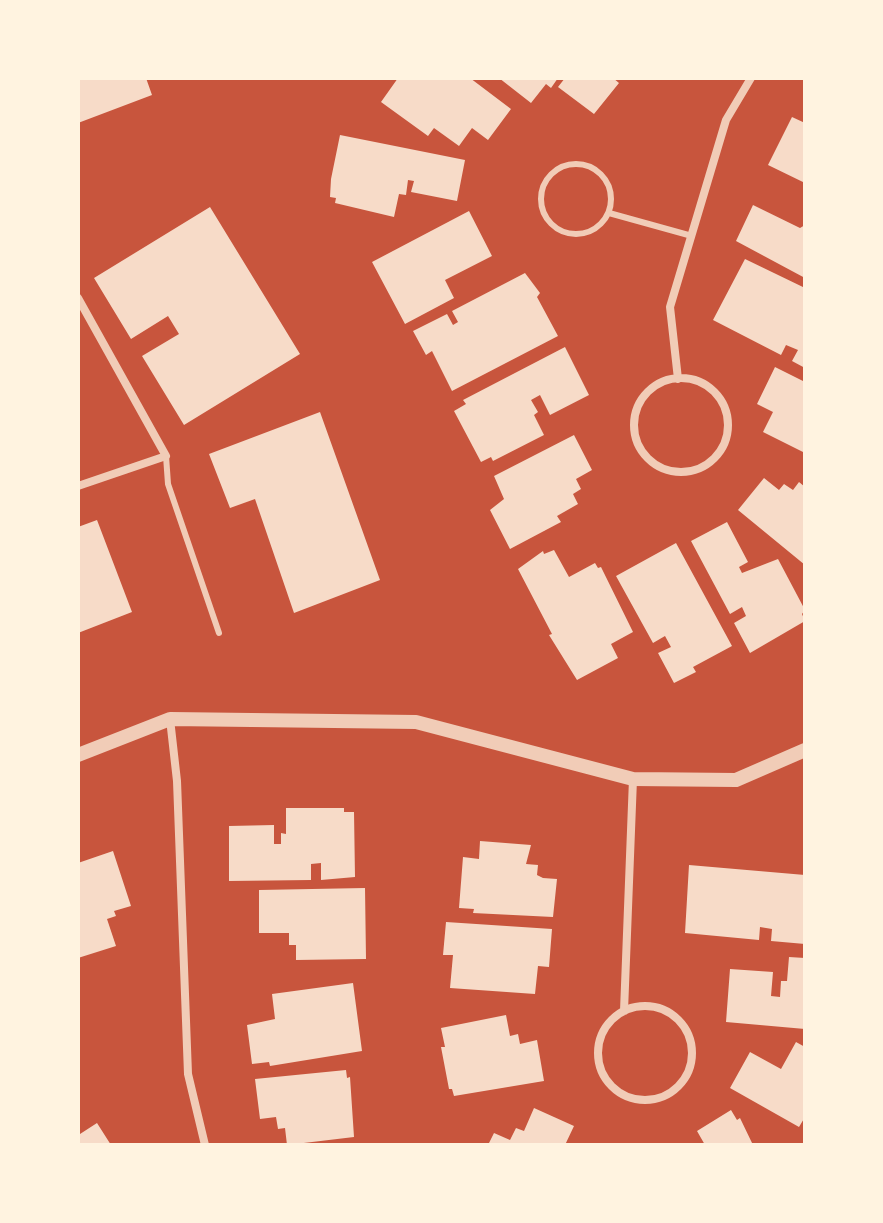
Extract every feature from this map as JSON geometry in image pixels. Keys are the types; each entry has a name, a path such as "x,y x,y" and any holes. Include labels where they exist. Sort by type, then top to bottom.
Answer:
{"street":[{"path":"678,379 670,307 726,120 751,78"},
{"path":"78,298 166,456 78,486"},
{"path":"678,379 696,380 712,389 724,404 728,422 726,440 717,456 703,467 685,472 667,470 651,461 639,446 634,429 636,411 646,394 660,383 678,379"},
{"path":"170,719 177,781 188,1074 205,1145"},
{"path":"78,755 170,719 416,722 633,779 736,780 805,750"},
{"path":"624,1011 641,1006 659,1008 675,1017 687,1032 692,1049 689,1068 680,1084 666,1095 648,1100 630,1098 613,1089 602,1075 598,1057 600,1039 609,1023 624,1011 633,779"}],"lane":[{"path":"574,165 596,170 610,189 609,213 603,222 584,233 562,231 546,216 542,206 545,183 552,174 574,165"},
{"path":"609,213 692,236"},
{"path":"166,456 168,484 219,633"}],"building":[{"path":"78,78 146,78 152,95 78,123"},
{"path":"398,78 470,78 511,109 488,140 472,128 459,146 434,128 428,136 381,102"},
{"path":"499,78 558,78 551,88 546,84 531,103"},
{"path":"565,78 613,78 619,83 594,114 558,87"},
{"path":"792,117 805,123 805,183 768,165"},
{"path":"340,135 465,160 457,201 411,192 414,181 408,180 406,195 399,194 394,217 335,203 336,198 330,197 331,179"},
{"path":"753,205 800,228 805,225 805,278 736,241"},
{"path":"210,207 300,354 184,425 142,356 179,334 168,316 131,339 94,278"},
{"path":"469,211 492,256 445,280 454,298 405,324 372,262"},
{"path":"745,259 805,288 805,368 792,361 798,350 786,345 781,355 713,320"},
{"path":"525,273 540,293 537,297 558,336 452,391 432,351 426,355 413,331 447,314 453,325 458,322 452,311"},
{"path":"565,347 589,395 550,415 540,395 531,400 538,412 534,415 544,435 493,461 491,457 481,462 454,411 466,404 463,400"},
{"path":"775,367 805,382 805,453 763,432 773,412 757,404"},
{"path":"320,412 380,580 294,613 255,499 230,508 209,454"},
{"path":"574,435 592,470 576,479 581,489 573,494 578,504 557,516 561,522 510,549 490,510 504,499 494,476"},
{"path":"764,478 779,490 784,484 793,490 799,482 805,487 805,565 738,510"},
{"path":"97,520 132,612 78,633 78,527"},
{"path":"727,522 748,562 739,567 742,573 778,559 805,610 802,614 805,621 750,653 734,623 746,616 742,607 730,614 691,541"},
{"path":"676,543 732,646 693,667 696,672 674,683 658,653 671,647 665,636 653,643 616,576"},
{"path":"554,550 569,577 595,563 598,568 601,567 633,632 611,644 618,658 577,680 549,635 552,634 518,569 543,551 544,554"},
{"path":"286,808 344,808 344,812 354,812 355,877 321,880 321,863 311,864 311,880 229,881 229,826 274,825 274,844 281,844 281,833 286,834"},
{"path":"480,841 531,845 526,864 538,865 537,875 543,878 557,879 553,917 473,913 474,909 459,908 463,857 479,859"},
{"path":"113,851 131,906 114,911 116,916 107,919 116,946 78,958 78,863"},
{"path":"689,865 805,875 805,944 771,941 772,929 760,927 759,940 685,933"},
{"path":"365,888 366,959 296,960 296,945 289,945 289,933 259,933 259,890"},
{"path":"446,922 552,929 549,967 538,966 535,994 450,988 453,955 443,955"},
{"path":"789,957 805,958 805,1029 726,1022 730,969 773,972 771,996 780,997 781,981 787,981"},
{"path":"353,983 362,1051 270,1066 269,1062 252,1064 247,1025 275,1019 272,994"},
{"path":"506,1015 510,1036 518,1034 520,1044 537,1040 544,1081 454,1096 452,1089 449,1089 441,1047 445,1047 441,1028"},
{"path":"796,1042 805,1047 805,1117 799,1127 730,1088 750,1052 781,1069"},
{"path":"346,1070 347,1078 350,1077 354,1137 287,1145 285,1128 278,1129 276,1117 260,1119 255,1079"},
{"path":"534,1108 574,1126 565,1145 488,1145 494,1133 510,1140 516,1128 524,1131"},
{"path":"731,1110 737,1120 740,1118 753,1145 705,1145 697,1131"},
{"path":"97,1123 111,1145 78,1145 78,1130 80,1134"}]}
